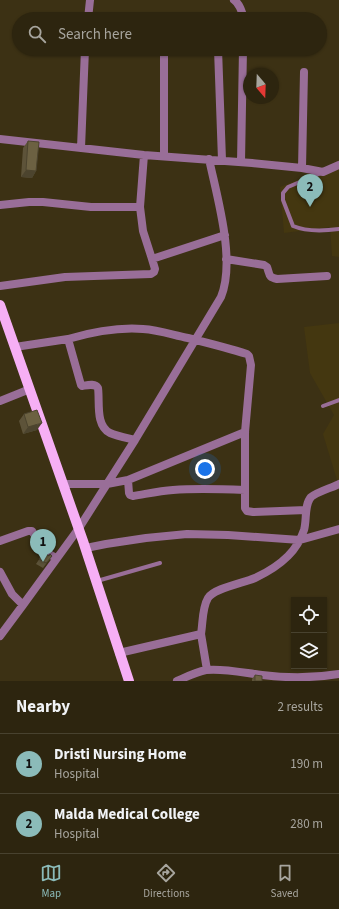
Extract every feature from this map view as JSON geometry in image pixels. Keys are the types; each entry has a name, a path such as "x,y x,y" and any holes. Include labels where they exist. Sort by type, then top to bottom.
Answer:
{"main road":[{"path":"0,305 4,325 15,347 86,548 129,681"}],"street":[{"path":"89,12 90,0"},
{"path":"234,0 237,2 242,12"},
{"path":"81,148 85,56"},
{"path":"164,56 164,156"},
{"path":"218,56 222,160"},
{"path":"241,162 243,56"},
{"path":"302,168 304,72"},
{"path":"0,139 144,155 222,160 302,168 323,172 339,165"},
{"path":"0,286 65,277 151,274 154,272 155,269 143,231 140,207 144,155"},
{"path":"0,636 78,528 107,484 221,297 226,283 225,234 209,159"},
{"path":"0,205 43,202 91,207 140,207"},
{"path":"152,259 225,234"},
{"path":"226,259 264,265 267,267 271,277 327,276"},
{"path":"15,347 68,339 105,331 143,329 160,331 247,354 250,356 251,365 245,432 245,508 249,512 306,510"},
{"path":"68,339 81,385 95,385 98,388 100,418 105,430 110,433 135,440"},
{"path":"0,401 30,389"},
{"path":"63,484 107,484 128,480 245,432"},
{"path":"128,480 129,493 133,496 172,490 245,490"},
{"path":"207,670 201,634 205,606 209,596 220,589 254,578 275,568 289,555 300,540 304,529 306,510 311,498 316,494 339,484"},
{"path":"86,548 146,538 187,534 300,540 339,530"},
{"path":"0,541 32,531 43,548 56,558"},
{"path":"0,572 12,594 23,605"},
{"path":"119,653 201,634"},
{"path":"177,681 192,674 207,670 226,670 281,679 339,674"}],"lane":[{"path":"323,172 288,187 283,193 283,200 293,226 305,230 339,229"},
{"path":"323,406 339,400"},
{"path":"97,581 160,563"}],"shaded area":[{"path":"339,164 339,257 332,256 330,227 284,233 280,187"},
{"path":"339,323 339,479 337,480 323,434 334,415 310,373 304,327"}],"building":[{"path":"28,141 39,142 36,171 26,170"},
{"path":"37,410 42,423 28,427 24,414"},
{"path":"44,552 49,556 50,554 52,556 46,563 39,559"},
{"path":"255,675 262,676 262,681 255,681"}],"place":[{"name":"Malda Medical College","path":"310,207"},
{"name":"Dristi Nursing Home","path":"43,562"}]}
